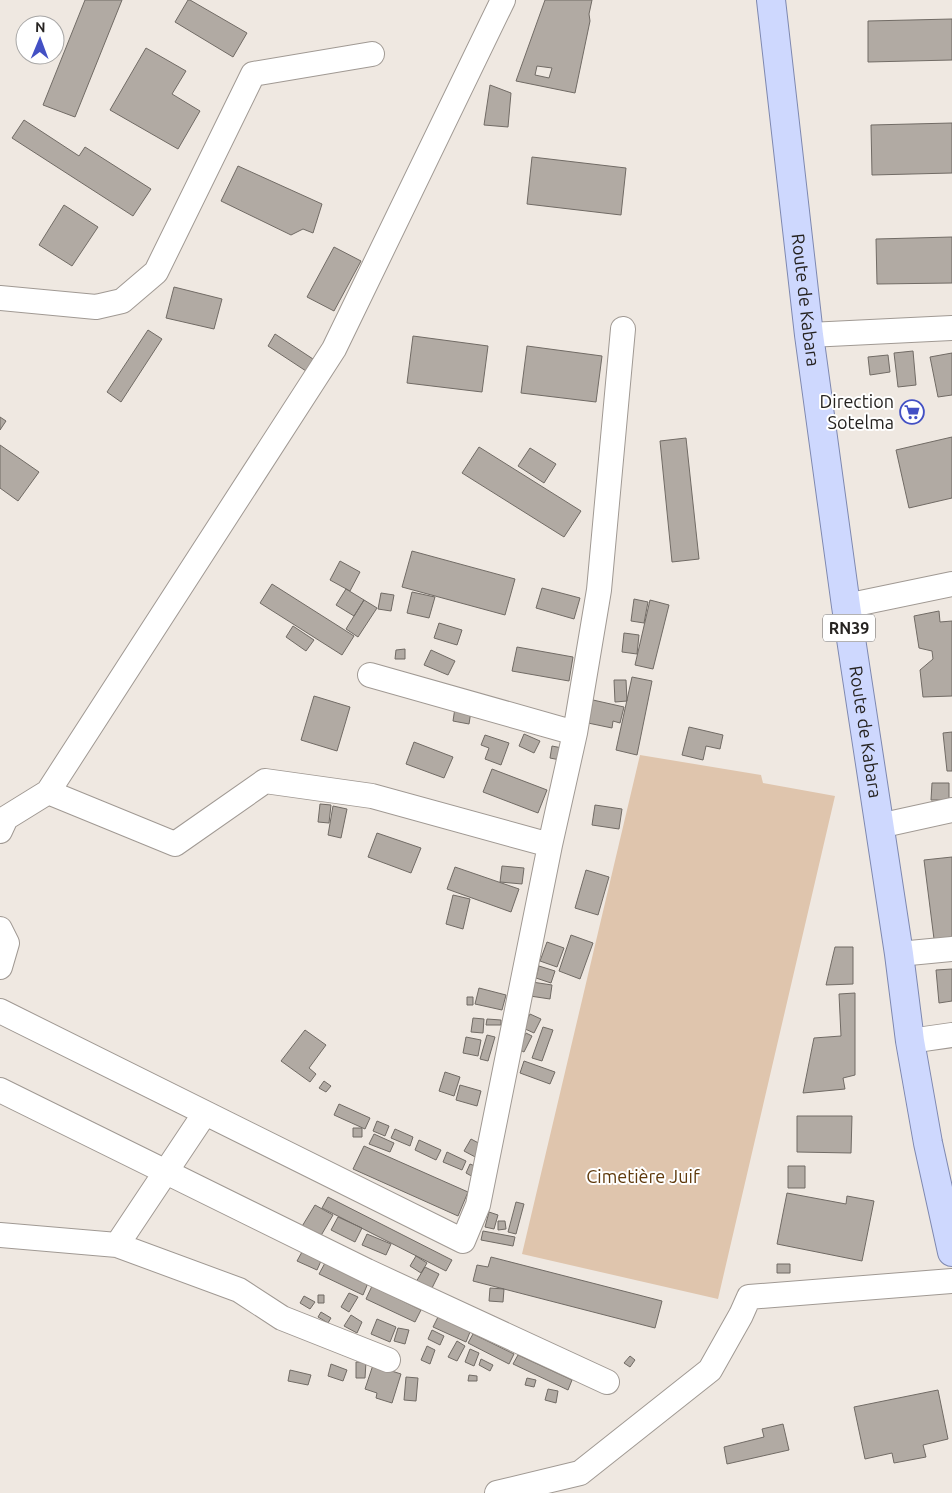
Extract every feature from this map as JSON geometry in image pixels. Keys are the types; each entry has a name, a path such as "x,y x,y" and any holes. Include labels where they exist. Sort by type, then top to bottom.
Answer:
{"main road":[{"name":"Route de Kabara","path":"771,0 809,335 846,606 899,954 910,1041 928,1143 952,1252"}],"street":[{"path":"0,831 6,818 48,792 334,348 503,0"},
{"path":"0,298 96,307 122,301 156,272 253,74 372,54"},
{"path":"809,335 952,328"},
{"path":"0,1011 463,1240 478,1205 550,845 575,733 599,590 623,330"},
{"path":"846,606 952,584"},
{"path":"370,675 575,733"},
{"path":"48,792 176,844 265,780 372,796 550,845"},
{"path":"879,826 952,810"},
{"path":"0,929 7,943 0,967"},
{"path":"899,954 952,948"},
{"path":"910,1041 952,1035"},
{"path":"0,1090 367,1271 607,1382"},
{"path":"117,1245 205,1113"},
{"path":"0,1235 117,1245 238,1290 282,1318 388,1360"},
{"path":"497,1493 580,1473 710,1370 742,1315 749,1297 952,1281"}],"green space":[{"name":"Cimetière Juif","path":"640,755 761,775 763,783 835,796 718,1299 522,1254"}],"building":[{"path":"85,0 122,0 75,117 43,105 59,65 65,65 65,50"},
{"path":"188,0 247,33 233,57 175,22"},
{"path":"545,0 592,0 589,14 590,21 575,93 516,81","holes":["537,66 552,68 549,78 535,75"]},
{"path":"952,19 952,60 868,62 868,21"},
{"path":"146,48 186,71 172,94 200,111 178,149 110,110"},
{"path":"490,85 511,93 508,127 484,125"},
{"path":"24,120 79,156 85,147 151,189 133,216 12,138"},
{"path":"952,123 952,173 872,175 871,125"},
{"path":"532,157 626,168 621,215 527,204"},
{"path":"238,166 322,204 313,233 303,229 291,235 221,201"},
{"path":"64,205 98,227 72,266 39,245"},
{"path":"952,237 952,283 877,284 876,239"},
{"path":"334,247 361,261 334,311 307,297"},
{"path":"174,287 222,299 214,329 166,318"},
{"path":"148,330 162,339 121,402 107,392"},
{"path":"275,334 313,359 306,371 268,346"},
{"path":"413,336 488,346 482,392 407,383"},
{"path":"527,346 602,356 596,402 521,393"},
{"path":"913,351 916,385 898,387 894,353"},
{"path":"952,353 952,395 938,397 930,357"},
{"path":"888,355 890,372 870,375 868,357"},
{"path":"0,417 6,421 0,430"},
{"path":"952,437 952,498 909,508 896,450"},
{"path":"686,438 699,559 672,562 660,441"},
{"path":"0,445 39,472 18,501 0,488"},
{"path":"479,447 581,511 564,537 462,473"},
{"path":"530,448 556,464 544,483 518,466"},
{"path":"412,551 515,579 505,615 402,587"},
{"path":"340,561 360,572 350,591 330,580"},
{"path":"272,584 354,636 342,655 260,603"},
{"path":"542,588 580,598 574,619 536,608"},
{"path":"346,589 364,600 354,616 336,605"},
{"path":"412,592 435,597 429,618 407,613"},
{"path":"381,593 394,595 391,611 378,609"},
{"path":"634,599 648,602 644,623 631,621"},
{"path":"364,600 377,608 358,637 346,629"},
{"path":"650,600 669,605 653,669 635,665"},
{"path":"939,611 940,622 952,621 952,696 923,697 920,670 933,659 932,651 919,648 914,616"},
{"path":"439,623 462,630 457,645 434,638"},
{"path":"293,626 314,640 306,651 286,637"},
{"path":"624,633 639,635 637,654 622,652"},
{"path":"517,647 573,657 569,681 512,671"},
{"path":"405,649 405,659 395,659 396,650"},
{"path":"431,650 455,661 448,675 424,665"},
{"path":"632,677 652,681 637,755 616,750"},
{"path":"614,680 626,680 627,701 615,702"},
{"path":"314,696 350,707 337,751 301,740"},
{"path":"593,700 624,707 620,723 613,721 612,728 588,723"},
{"path":"455,708 471,711 469,724 453,721"},
{"path":"689,727 723,735 720,749 706,746 703,760 682,755"},
{"path":"952,732 952,771 947,771 943,733"},
{"path":"524,734 540,741 534,753 519,746"},
{"path":"485,735 509,743 501,765 485,759 489,748 481,745"},
{"path":"414,742 453,757 444,778 406,764"},
{"path":"552,746 567,749 565,761 550,758"},
{"path":"492,769 547,790 538,813 483,792"},
{"path":"932,783 949,783 949,800 931,800"},
{"path":"320,804 331,805 329,823 318,822"},
{"path":"595,805 622,809 619,829 592,825"},
{"path":"333,806 347,809 341,838 328,835"},
{"path":"377,833 421,848 411,873 368,857"},
{"path":"952,857 952,937 934,939 924,860"},
{"path":"502,866 524,868 522,884 500,882"},
{"path":"455,867 519,889 511,912 447,889"},
{"path":"586,870 609,877 598,915 575,908"},
{"path":"453,895 470,899 463,929 446,924"},
{"path":"571,935 593,943 580,979 559,971"},
{"path":"547,942 564,948 557,967 540,961"},
{"path":"835,947 853,947 853,984 826,985"},
{"path":"539,966 555,971 551,983 536,978"},
{"path":"952,969 952,1001 939,1003 936,970"},
{"path":"532,982 552,985 550,999 530,996"},
{"path":"479,988 506,995 502,1010 475,1004"},
{"path":"855,993 855,1075 843,1078 845,1089 803,1093 814,1038 841,1036 839,994"},
{"path":"467,997 473,997 473,1005 467,1005"},
{"path":"530,1014 541,1019 534,1033 523,1028"},
{"path":"473,1018 484,1019 483,1033 471,1032"},
{"path":"487,1019 501,1020 501,1025 486,1025"},
{"path":"543,1027 553,1030 542,1061 532,1058"},
{"path":"305,1030 326,1045 309,1068 316,1074 310,1082 281,1061"},
{"path":"526,1033 532,1036 524,1052 518,1049"},
{"path":"487,1035 495,1037 488,1061 480,1059"},
{"path":"466,1037 481,1040 478,1056 463,1053"},
{"path":"524,1061 555,1072 550,1084 520,1073"},
{"path":"445,1072 460,1077 454,1096 439,1091"},
{"path":"324,1081 331,1086 326,1092 319,1088"},
{"path":"460,1085 481,1091 477,1106 456,1100"},
{"path":"339,1104 370,1118 365,1129 334,1115"},
{"path":"797,1116 852,1116 851,1153 797,1152"},
{"path":"377,1121 389,1126 385,1136 373,1131"},
{"path":"353,1128 362,1128 362,1137 353,1137"},
{"path":"395,1129 413,1137 410,1146 391,1138"},
{"path":"374,1134 394,1143 390,1152 369,1144"},
{"path":"471,1139 486,1147 479,1159 464,1151"},
{"path":"419,1140 441,1150 436,1160 415,1150"},
{"path":"364,1146 468,1192 458,1216 353,1169"},
{"path":"447,1152 466,1161 462,1170 443,1162"},
{"path":"470,1164 482,1169 477,1179 466,1173"},
{"path":"788,1166 805,1166 805,1188 788,1188"},
{"path":"787,1193 846,1204 847,1196 874,1201 862,1261 777,1244"},
{"path":"328,1197 452,1260 446,1271 322,1208"},
{"path":"516,1202 524,1204 516,1234 508,1232"},
{"path":"315,1205 333,1215 319,1239 301,1228"},
{"path":"489,1212 498,1215 494,1229 485,1227"},
{"path":"338,1217 362,1228 355,1242 331,1230"},
{"path":"498,1221 505,1221 506,1229 498,1230"},
{"path":"483,1231 515,1237 513,1246 481,1240"},
{"path":"367,1234 391,1244 386,1255 362,1245"},
{"path":"302,1252 321,1261 317,1270 297,1261"},
{"path":"416,1256 427,1263 421,1273 410,1266"},
{"path":"491,1257 662,1301 655,1328 473,1281 477,1265 488,1267"},
{"path":"325,1263 368,1283 363,1295 319,1274"},
{"path":"777,1264 790,1264 790,1273 777,1273"},
{"path":"425,1267 439,1274 431,1290 416,1282"},
{"path":"372,1286 421,1310 415,1322 366,1299"},
{"path":"490,1288 504,1289 503,1302 489,1301"},
{"path":"349,1293 358,1297 349,1312 341,1307"},
{"path":"318,1295 324,1295 324,1303 318,1303"},
{"path":"304,1296 315,1302 310,1309 300,1303"},
{"path":"321,1312 331,1318 328,1323 318,1317"},
{"path":"351,1315 362,1322 357,1333 344,1326"},
{"path":"438,1317 470,1332 466,1342 433,1327"},
{"path":"377,1319 396,1327 390,1342 371,1334"},
{"path":"398,1328 409,1330 405,1344 394,1341"},
{"path":"432,1330 444,1336 440,1345 428,1339"},
{"path":"473,1334 514,1354 509,1364 468,1343"},
{"path":"457,1341 465,1346 457,1361 448,1357"},
{"path":"427,1346 435,1350 430,1364 421,1360"},
{"path":"470,1349 479,1353 474,1366 465,1362"},
{"path":"518,1355 572,1380 568,1390 513,1364"},
{"path":"630,1356 635,1360 630,1367 624,1363"},
{"path":"481,1359 493,1365 490,1371 479,1365"},
{"path":"356,1362 366,1362 365,1378 356,1378"},
{"path":"331,1364 347,1370 343,1381 328,1376"},
{"path":"373,1365 401,1374 392,1403 376,1398 377,1393 365,1389"},
{"path":"290,1370 311,1375 308,1385 288,1381"},
{"path":"469,1375 477,1376 477,1381 468,1381"},
{"path":"406,1377 418,1378 416,1401 404,1400"},
{"path":"527,1378 536,1380 534,1387 525,1385"},
{"path":"548,1389 558,1391 556,1403 545,1400"},
{"path":"938,1390 948,1439 923,1445 926,1457 894,1463 892,1453 865,1459 854,1407"},
{"path":"783,1424 789,1450 727,1464 724,1447 764,1437 762,1429"}],"place":[{"name":"Direction Sotelma","path":"912,412"}]}
